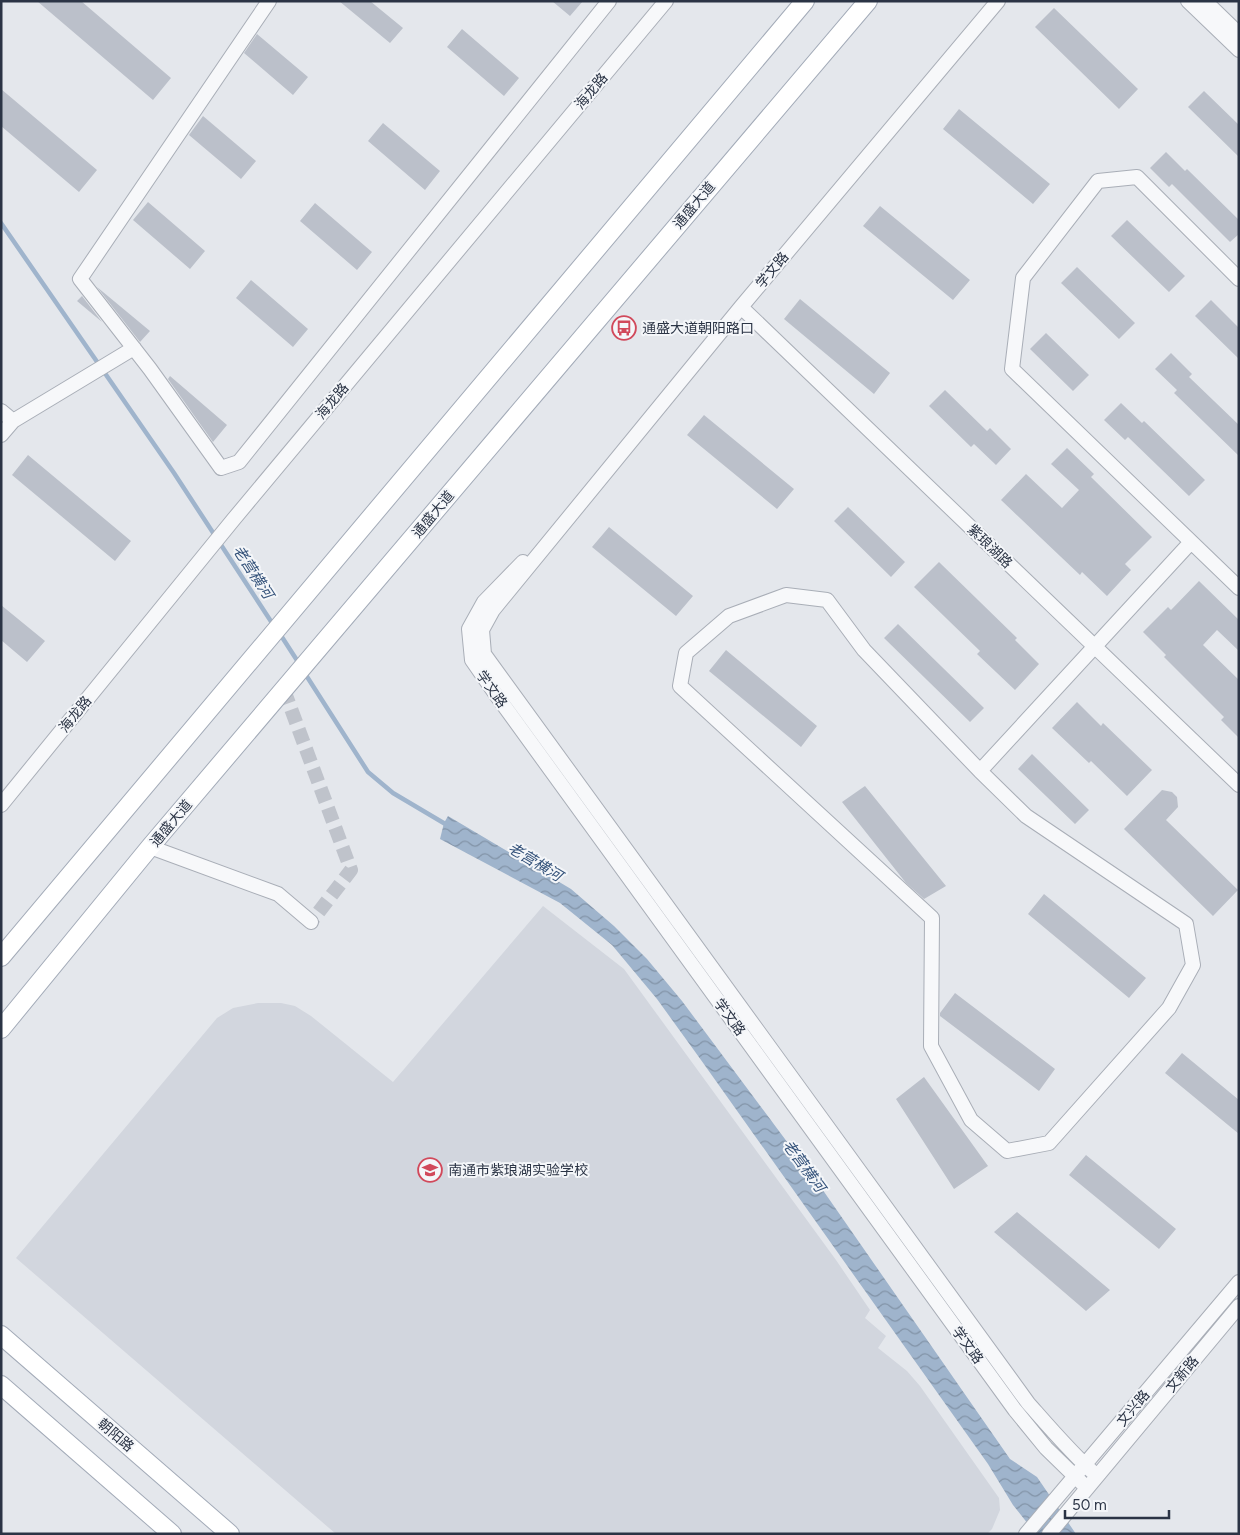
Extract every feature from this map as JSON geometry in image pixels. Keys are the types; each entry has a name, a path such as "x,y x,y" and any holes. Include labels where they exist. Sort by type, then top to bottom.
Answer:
{"main road":[{"path":"1,957 500,367 806,1"},
{"name":"通盛大道","path":"1,1029 150,847 868,1"},
{"name":"朝阳路","path":"1,1335 230,1534"},
{"path":"1,1385 172,1534"}],"street":[{"path":"269,1 80,279 134,348 221,468 239,462 609,1"},
{"name":"海龙路","path":"1,805 233,520 666,1"},
{"name":"学文路","path":"998,1 741,307 549,540 493,610 482,630 484,654 1028,1404 1084,1465 1097,1476"},
{"path":"1188,1 1239,50"},
{"path":"1205,1 1239,34"},
{"path":"1239,279 1137,177 1098,181 1022,278 1012,369 1239,588"},
{"name":"紫琅湖路","path":"741,307 1239,785"},
{"path":"1,435 13,421 134,348"},
{"path":"1,410 13,421"},
{"name":"学文路","path":"549,540 517,566 484,602 469,630 472,660 1015,1410 1046,1448 1087,1488"},
{"path":"980,771 1190,542"},
{"path":"786,595 827,600 864,650 980,771 1026,816 1186,924 1192,965 1169,1008 1049,1143 1007,1151 971,1120 931,1046 932,918 680,686 686,653 729,616 786,595"},
{"path":"150,847 278,894 311,922"},
{"name":"文兴路","path":"1028,1532 1239,1282"},
{"name":"文新路","path":"1049,1534 1239,1306"}],"shaded area":[{"name":"南通市紫琅湖实验学校","path":"543,906 624,969 836,1260 870,1310 865,1318 886,1336 878,1348 907,1371 920,1386 999,1498 1000,1510 992,1529 987,1534 336,1534 16,1258 217,1018 233,1008 258,1003 281,1003 295,1006 311,1016 393,1082"}],"water":[{"path":"448,816 571,889 614,926 647,959 682,1001 820,1186 1010,1459 1037,1477 1076,1534 1036,1534 1013,1505 988,1464 701,1060 657,999 612,945 560,903 440,839"}],"building":[{"path":"37,1 81,1 171,78 153,100"},
{"path":"339,1 370,1 403,28 390,43"},
{"path":"552,1 583,1 570,16"},
{"path":"1054,8 1138,89 1119,109 1035,27"},
{"path":"462,29 519,78 504,96 447,47"},
{"path":"257,34 308,77 293,95 244,53"},
{"path":"1,89 97,170 79,192 1,126"},
{"path":"1204,91 1239,125 1239,157 1188,107"},
{"path":"959,109 1050,184 1033,204 943,129"},
{"path":"203,116 256,161 241,179 189,135"},
{"path":"383,123 440,171 425,190 368,141"},
{"path":"1166,152 1185,171 1187,169 1239,220 1239,234 1230,242 1172,184 1169,187 1150,168"},
{"path":"148,202 205,251 190,269 133,220"},
{"path":"315,203 372,252 357,270 300,221"},
{"path":"880,206 970,280 953,300 863,226"},
{"path":"1127,220 1185,276 1169,292 1111,236"},
{"path":"1077,267 1135,323 1119,339 1061,283"},
{"path":"251,280 308,329 293,347 236,298"},
{"path":"97,287 150,331 140,342"},
{"path":"82,296 102,322 77,301"},
{"path":"800,299 890,373 874,394 784,319"},
{"path":"1211,300 1239,328 1239,359 1195,316"},
{"path":"1046,333 1089,375 1073,391 1030,349"},
{"path":"1171,353 1192,374 1189,377 1239,425 1239,456 1174,393 1177,390 1155,369"},
{"path":"170,376 227,425 213,442 168,379"},
{"path":"945,390 987,431 990,428 1011,449 996,465 974,444 971,447 929,406"},
{"path":"1121,403 1142,423 1144,421 1205,480 1189,496 1128,437 1125,440 1104,420"},
{"path":"704,415 794,489 777,509 687,435"},
{"path":"1067,448 1094,474 1091,477 1152,537 1125,564 1131,570 1107,596 1082,572 1080,575 1001,500 1026,474 1062,508 1079,490 1051,464"},
{"path":"28,455 131,541 115,561 12,475"},
{"path":"848,507 905,562 891,577 834,521"},
{"path":"609,527 693,596 676,616 592,547"},
{"path":"939,562 1017,638 1015,640 1039,664 1015,690 977,654 980,651 914,587"},
{"path":"1199,581 1239,620 1239,651 1217,630 1203,645 1239,680 1239,738 1221,720 1224,717 1164,657 1166,655 1143,632 1168,607 1171,610"},
{"path":"1,605 45,641 27,662 1,640"},
{"path":"898,624 984,708 970,722 884,638"},
{"path":"726,650 817,726 801,747 709,671"},
{"path":"1077,702 1101,726 1103,723 1152,770 1127,796 1091,761 1089,763 1052,728"},
{"path":"1032,754 1089,810 1075,824 1018,769"},
{"path":"865,786 946,886 924,899 906,883 842,802"},
{"path":"1162,790 1172,792 1177,797 1178,807 1166,820 1238,890 1213,916 1124,829"},
{"path":"1044,894 1146,978 1129,998 1028,914"},
{"path":"955,993 1055,1069 1039,1091 940,1016 940,1013"},
{"path":"1182,1053 1239,1100 1239,1134 1165,1073"},
{"path":"924,1077 988,1166 954,1189 896,1099"},
{"path":"1086,1155 1176,1229 1159,1249 1069,1175"},
{"path":"1017,1212 1110,1290 1086,1311 994,1232"}],"waterway":[{"name":"老营横河","path":"1,223 174,473 274,626"},
{"name":"老营横河","path":"280,634 300,665"},
{"name":"老营横河","path":"304,672 368,772 393,793 447,825"}],"tunnel":[{"path":"284,690 351,870 311,922"}],"place":[{"name":"通盛大道朝阳路口","path":"624,328"},
{"name":"南通市紫琅湖实验学校","path":"430,1170"}]}
